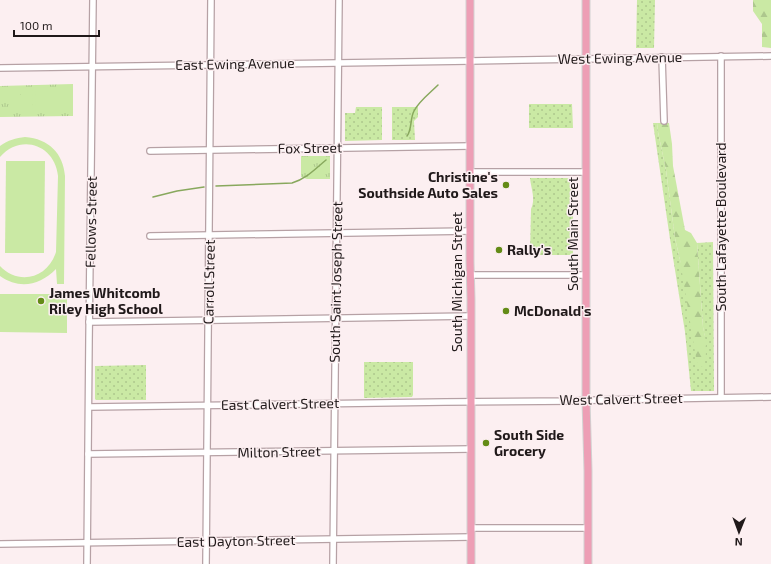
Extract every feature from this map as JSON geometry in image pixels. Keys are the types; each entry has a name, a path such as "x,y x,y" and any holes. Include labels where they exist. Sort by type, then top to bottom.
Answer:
{"main road":[{"name":"South Michigan Street","path":"470,0 472,564"},
{"name":"South Main Street","path":"586,0 586,400 588,564"}],"street":[{"name":"Fellows Street","path":"87,564 94,0"},
{"name":"Carroll Street","path":"206,564 211,0"},
{"name":"South Saint Joseph Street","path":"333,564 339,0"},
{"name":"South Lafayette Boulevard","path":"720,56 720,397"},
{"name":"West Ewing Avenue","path":"470,61 771,56"},
{"path":"662,57 664,120"},
{"name":"East Ewing Avenue","path":"0,68 470,61"},
{"name":"Fox Street","path":"150,151 470,146"},
{"path":"470,172 586,172"},
{"path":"150,236 470,231"},
{"path":"470,275 586,275"},
{"path":"89,322 471,316"},
{"name":"West Calvert Street","path":"471,402 771,397"},
{"name":"East Calvert Street","path":"89,407 471,402"},
{"name":"Milton Street","path":"88,454 471,449"},
{"path":"471,528 588,528"},
{"name":"East Dayton Street","path":"0,544 471,537"}],"green space":[{"path":"637,0 655,0 654,48 636,48"},
{"path":"753,0 771,0 771,48 762,47 762,24 753,11"},
{"path":"73,84 73,116 0,117 0,86"},
{"path":"23,90 32,90 33,110 23,110"},
{"path":"35,90 45,90 45,110 36,110"},
{"path":"48,90 57,90 57,110 48,110"},
{"path":"60,90 70,90 70,110 60,110"},
{"path":"11,91 20,91 20,111 11,111"},
{"path":"529,104 572,104 573,128 529,128"},
{"path":"356,107 382,107 382,140 345,141 345,113 355,113"},
{"path":"392,107 418,107 418,117 414,121 415,140 392,140"},
{"path":"653,123 657,123 666,170 675,238 680,260 705,338 697,243 713,242 714,391 691,391 685,332"},
{"path":"657,123 669,123 673,166 685,230 691,233 697,243 703,327 706,347 706,357 703,367 698,366 696,358"},
{"path":"25,137 34,138 48,144 58,154 64,168 64,284 57,284 56,269 43,279 30,284 15,283 0,276 0,266 16,276 32,276 40,273 47,268 56,252 58,176 56,165 44,150 27,144 18,145 8,150 0,157 0,146 6,142"},
{"path":"301,156 330,156 330,179 307,179 301,177"},
{"path":"6,161 45,161 44,253 5,253"},
{"path":"530,178 573,178 573,255 530,255 531,209 533,198"},
{"path":"0,294 67,294 67,333 0,332"},
{"path":"364,362 413,362 412,397 364,398"},
{"path":"146,365 146,400 95,399 95,366"}],"waterway":[{"path":"407,136 410,131 413,114 416,107 438,85"},
{"path":"216,186 292,183 306,176 326,160"},
{"path":"153,197 177,191 204,187"}],"place":[{"name":"Christine's Southside Auto Sales","path":"506,185"},
{"name":"Rally's","path":"499,250"},
{"name":"James Whitcomb Riley High School","path":"41,301"},
{"name":"McDonald's","path":"506,311"},
{"name":"South Side Grocery","path":"486,443"}]}
